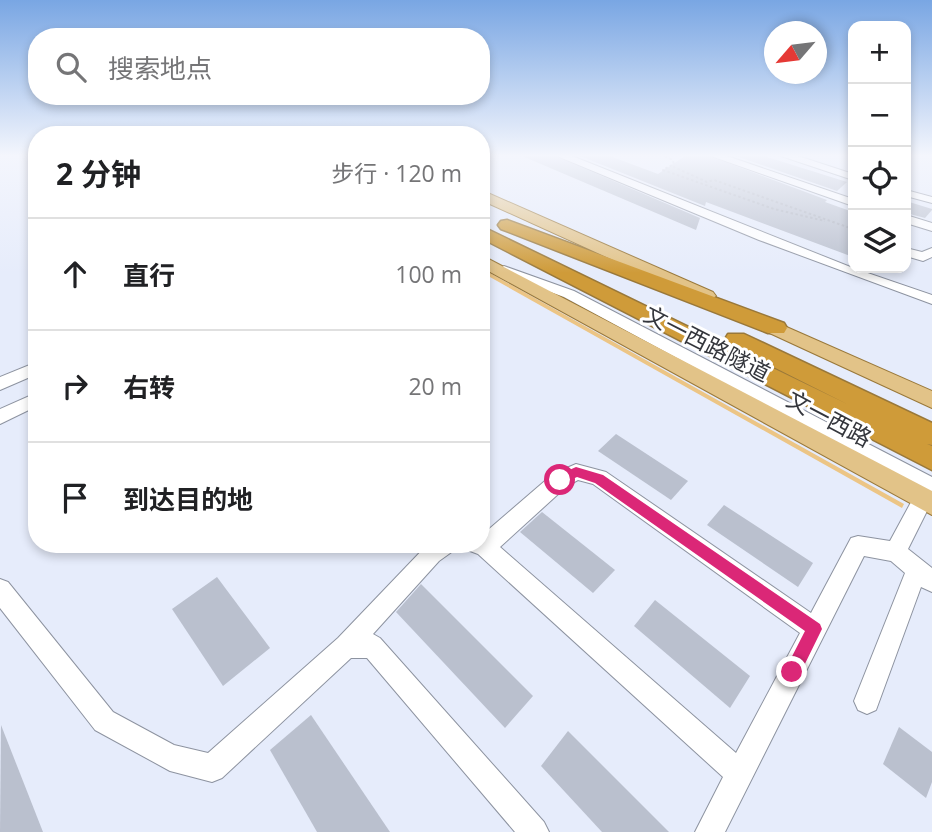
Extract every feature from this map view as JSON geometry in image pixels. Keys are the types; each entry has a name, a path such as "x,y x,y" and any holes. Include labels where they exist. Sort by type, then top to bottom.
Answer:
{"highway":[{"name":"文一西路隧道","path":"490,216 932,435"},
{"path":"507,225 776,328"},
{"name":"文一西路隧道","path":"490,236 932,459"},
{"path":"490,259 619,300"}],"main road":[{"path":"490,198 932,400"},
{"name":"文一西路","path":"490,261 929,496"}],"street":[{"path":"667,195 848,262"},
{"path":"829,195 848,201"},
{"path":"914,195 932,201"},
{"path":"911,221 932,227"},
{"path":"911,253 923,257 932,252"},
{"path":"877,273 932,300"},
{"path":"0,384 28,371"},
{"path":"0,417 28,403"},
{"path":"490,538 560,480 576,472 599,478 814,629"},
{"path":"896,552 929,496"},
{"path":"710,832 858,545 896,552 924,576 867,701"},
{"path":"0,590 104,720 170,757 212,768 346,646 432,553"},
{"path":"489,553 740,774"},
{"path":"346,646 372,646 534,832"}],"path":[{"path":"737,195 817,224 826,220"},
{"path":"755,195 848,229"},
{"path":"752,200 758,196"},
{"path":"767,206 773,203"}],"shaded area":[{"path":"490,273 904,504 902,508 490,277"}],"building":[{"path":"613,195 646,195 700,218 696,230"},
{"path":"677,195 813,195 827,200 825,202 848,210 848,255 706,202 705,206"},
{"path":"911,203 932,209 925,218 911,214"},
{"path":"616,434 688,481 671,500 598,451"},
{"path":"724,505 813,563 798,587 707,525"},
{"path":"542,512 615,570 593,593 520,532"},
{"path":"217,577 270,648 223,686 172,609"},
{"path":"421,584 533,696 505,728 396,612"},
{"path":"655,600 750,676 730,708 634,626"},
{"path":"311,715 390,832 317,832 270,750"},
{"path":"1,725 43,832 0,832"},
{"path":"899,727 932,752 932,782 926,798 883,764"},
{"path":"568,731 669,832 602,832 541,766"}],"route":[{"path":"560,480 576,472 599,478 814,629 792,672"}]}
